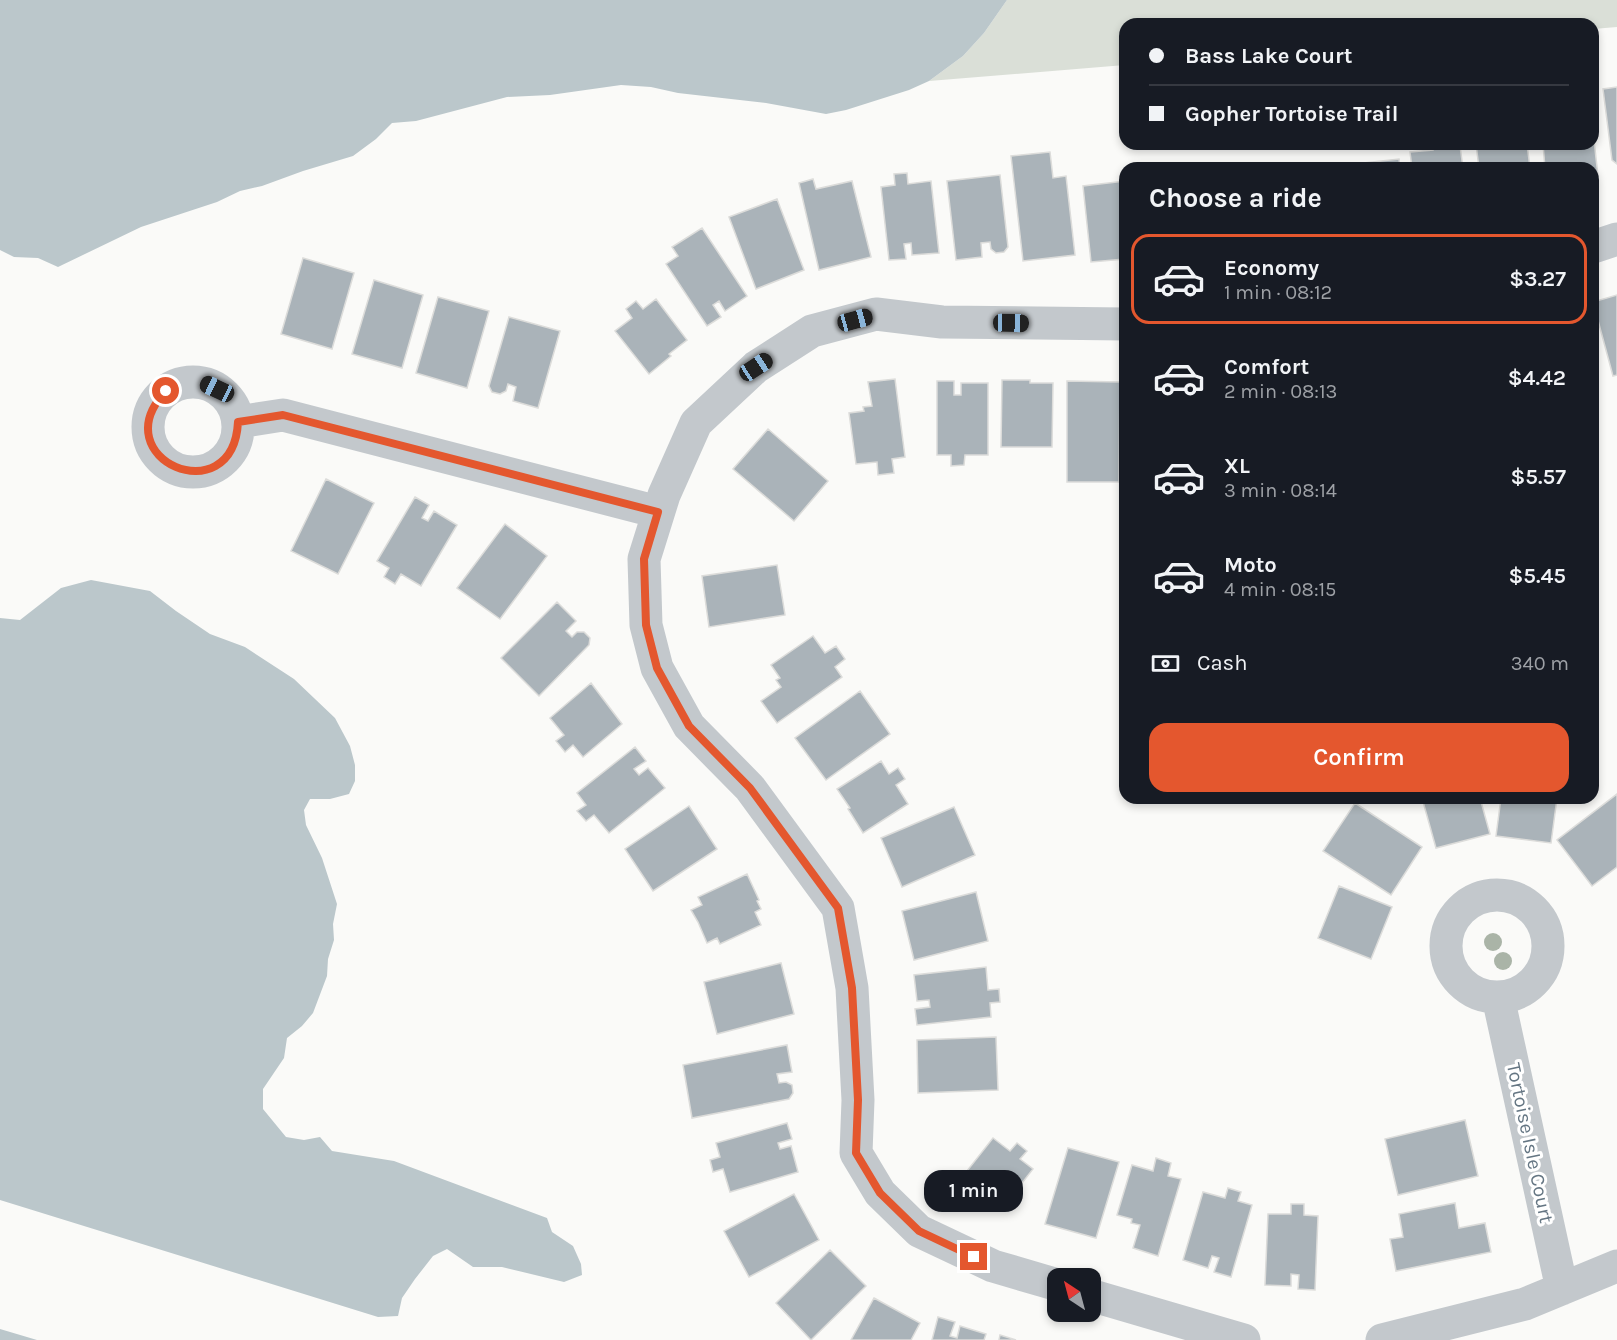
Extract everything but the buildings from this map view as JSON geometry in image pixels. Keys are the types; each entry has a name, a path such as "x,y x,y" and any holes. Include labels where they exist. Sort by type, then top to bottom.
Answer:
{"street":[{"path":"1599,245 1617,239"},
{"path":"1047,1282 993,1266 919,1231 880,1193 856,1153 858,1100 852,988 838,908 750,788 689,726 657,668 646,625 644,559 664,495 696,423 756,367 812,331 876,314 942,322 1119,324"},
{"path":"238,422 283,415 658,512"},
{"name":"Tortoise Isle Court","path":"1498,997 1562,1289"},
{"path":"1382,1340 1525,1304 1617,1266"},
{"path":"1101,1298 1244,1340"}],"shaded area":[{"path":"0,0 1007,0 984,33 963,56 929,81 909,90 846,110 826,114 766,103 621,85 550,95 507,97 416,121 392,123 376,139 353,156 240,191 217,202 141,227 58,267 38,258 14,257 0,250"},
{"path":"1007,0 1617,0 1617,27 1599,28 1599,18 1119,18 1119,65 929,81 963,56 984,33"},
{"path":"91,580 150,591 210,634 245,647 294,679 335,718 350,746 355,765 355,781 349,794 330,799 310,799 304,810 306,825 322,858 337,904 333,924 334,940 328,959 327,976 313,1013 287,1038 284,1058 263,1089 263,1109 286,1137 304,1140 320,1137 332,1151 394,1161 547,1218 552,1232 573,1246 581,1264 582,1275 564,1282 502,1267 473,1267 447,1249 433,1256 415,1279 402,1298 398,1316 378,1317 0,1200 0,618 20,620 61,588"},
{"path":"0,1329 37,1340 0,1340"}],"route":[{"path":"166,391 150,412 148,426 150,440 156,453 167,464 180,470 195,472 209,469 222,461 231,450 237,436 238,422 283,415 658,512 644,559 646,625 657,668 689,726 750,788 838,908 852,988 858,1100 856,1153 880,1193 919,1231 974,1257"}]}
